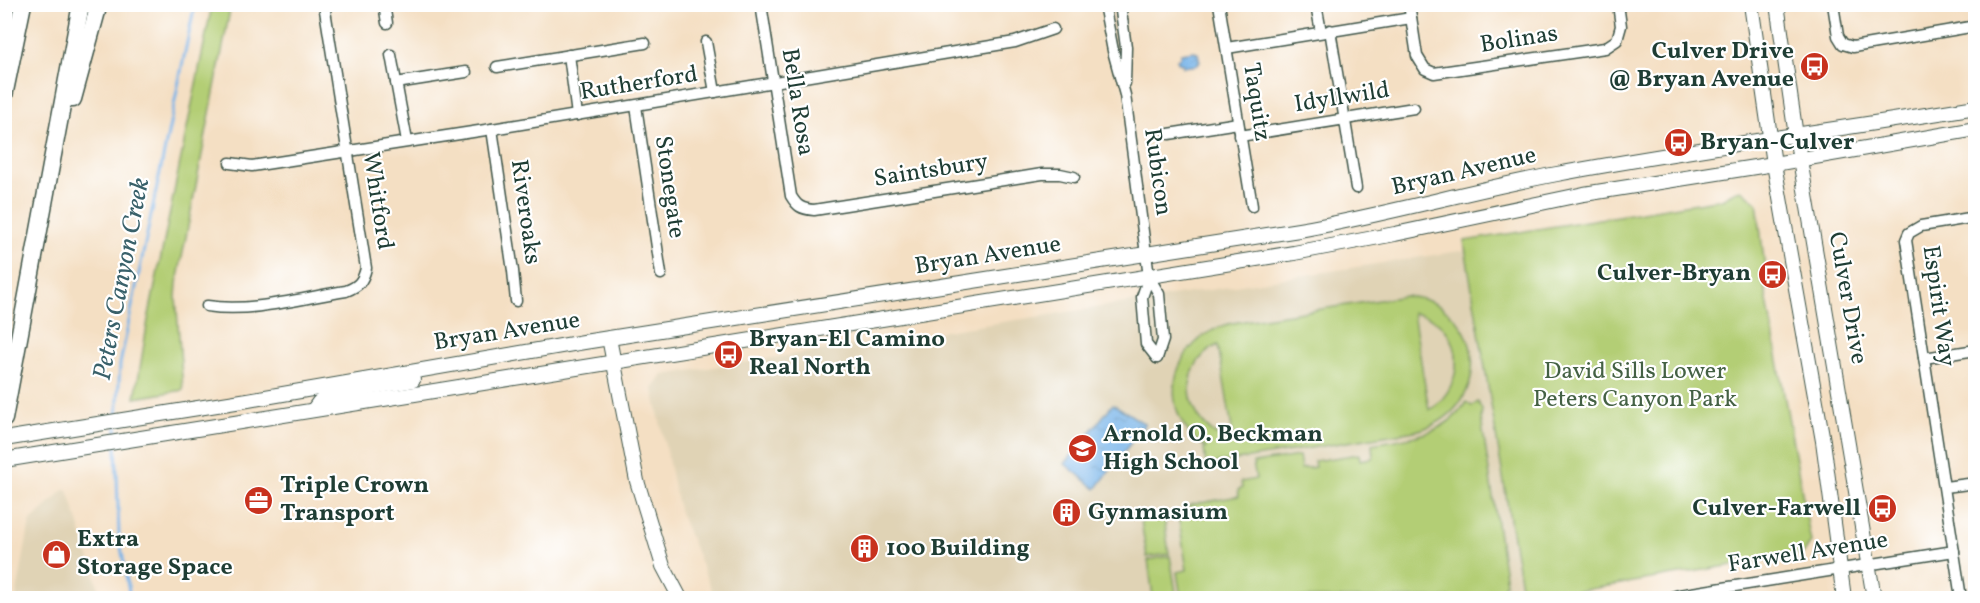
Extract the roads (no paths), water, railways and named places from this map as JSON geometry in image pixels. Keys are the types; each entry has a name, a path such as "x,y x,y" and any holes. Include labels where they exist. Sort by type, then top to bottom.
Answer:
{"highway":[{"path":"4,96 22,4"},
{"path":"4,419 81,4"},
{"path":"54,144 73,100 99,4"}],"main road":[{"name":"Culver Drive","path":"1751,4 1770,140 1823,441 1844,598"},
{"name":"Culver Drive","path":"1778,4 1796,136 1874,598"},
{"name":"Bryan Avenue","path":"4,439 609,338 1349,222 1475,191 1557,174 1976,107"},
{"name":"Bryan Avenue","path":"4,460 1149,277 1395,234 1584,194 1976,129"},
{"path":"609,338 637,482 663,566 680,598"},
{"path":"314,410 320,402 335,394 415,379 423,369"}],"street":[{"name":"Whitford","path":"207,306 226,308 255,306 346,291 356,288 363,280 366,268 324,4"},
{"path":"384,4 387,23"},
{"name":"Bella Rosa","path":"761,4 791,196 796,205"},
{"name":"Rubicon","path":"1104,4 1125,95 1148,254 1149,277"},
{"name":"Rubicon","path":"1120,4 1126,47 1125,95"},
{"name":"Taquitz","path":"1220,4 1252,206"},
{"path":"1316,4 1325,31 1345,119 1356,188"},
{"path":"1227,48 1411,18 1409,4"},
{"name":"Bolinas","path":"1411,18 1420,64 1434,73 1605,48 1617,40 1621,26 1618,4"},
{"path":"1833,4 1838,36 1843,44 1853,47 1976,26"},
{"name":"Rutherford","path":"230,163 252,166 636,106 1015,42 1053,29"},
{"path":"706,42 715,92"},
{"path":"497,67 645,43"},
{"path":"391,55 406,141"},
{"path":"569,55 578,115"},
{"path":"396,83 466,72"},
{"name":"Stonegate","path":"636,106 661,274"},
{"name":"Idyllwild","path":"1240,136 1414,108"},
{"path":"1169,134 1238,123"},
{"name":"Riveroaks","path":"492,129 516,301"},
{"name":"Saintsbury","path":"796,205 802,210 814,210 1042,174 1074,177"},
{"name":"Espirit Way","path":"1961,598 1906,250 1909,233 1921,226 1976,217"},
{"path":"1149,277 1159,294 1163,340 1157,358 1146,344 1142,297 1149,277"},
{"path":"1924,358 1976,350"},
{"path":"1945,488 1976,483"},
{"name":"Farwell Avenue","path":"1669,598 1954,551"}],"water":[{"path":"1195,51 1198,53 1200,62 1198,65 1183,67 1183,64 1178,63 1177,59 1180,58 1181,53"},
{"path":"1113,404 1145,424 1096,489 1065,464"}],"waterway":[{"name":"Peters Canyon Creek","path":"117,418 120,364 195,4"},
{"name":"Peters Canyon Creek","path":"116,439 117,424"},
{"name":"Peters Canyon Creek","path":"116,445 119,535 130,598"}],"place":[{"name":"Culver Drive @ Bryan Avenue","path":"1815,66"},
{"name":"Bryan-Culver","path":"1679,143"},
{"name":"Culver-Bryan","path":"1772,274"},
{"name":"Bryan-El Camino Real North","path":"728,354"},
{"name":"Arnold O. Beckman High School","path":"1082,449"},
{"name":"Triple Crown Transport","path":"259,500"},
{"name":"Culver-Farwell","path":"1882,509"},
{"name":"Gynmasium","path":"1067,513"},
{"name":"100 Building","path":"865,549"},
{"name":"Extra Storage Space","path":"56,554"}],"park label":[{"name":"David Sills Lower Peters Canyon Park","path":"1635,386"}]}
